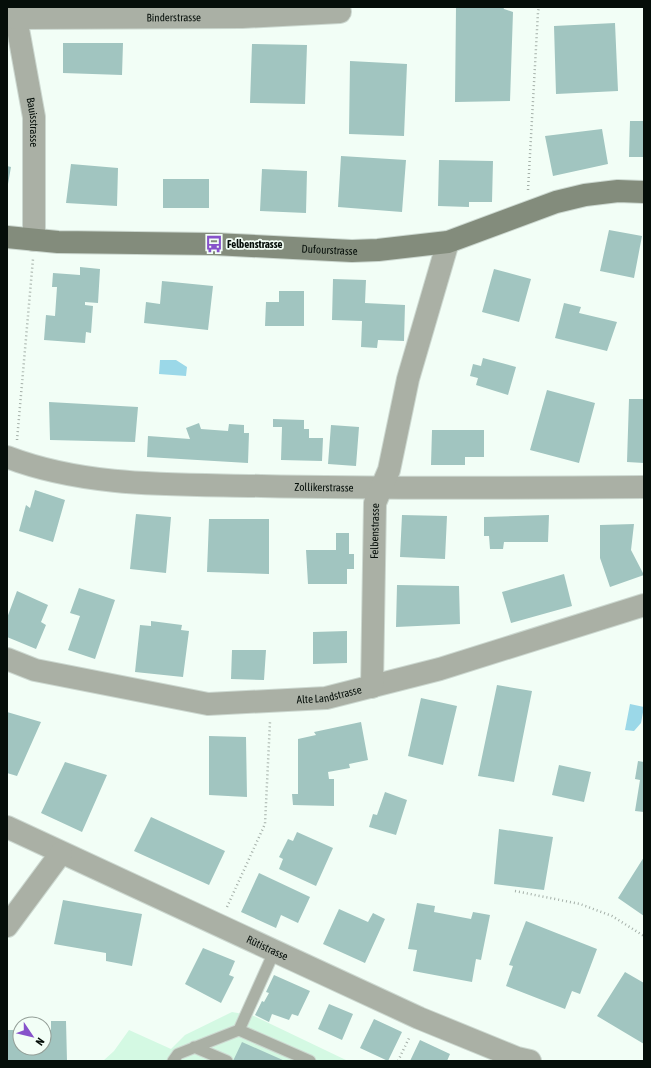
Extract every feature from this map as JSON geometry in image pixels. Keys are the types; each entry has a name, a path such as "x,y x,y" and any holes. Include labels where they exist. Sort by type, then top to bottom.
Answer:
{"main road":[{"name":"Dufourstrasse","path":"7,237 34,240 214,244 352,251 448,242 556,202 585,195 618,191 644,192"}],"street":[{"name":"Binderstrasse","path":"13,14 242,17 340,12"},
{"name":"Bauisstrasse","path":"13,14 34,117 34,240"},
{"name":"Felbenstrasse","path":"372,687 375,503 380,488 389,470 408,379 448,242"},
{"name":"Zollikerstrasse","path":"11,458 66,474 132,483 380,488 644,488"},
{"name":"Alte Landstrasse","path":"7,658 35,670 208,704 326,698 440,669 644,606"},
{"name":"Rütistrasse","path":"7,827 419,1018 517,1058 530,1061"},
{"path":"7,926 61,853"}],"lane":[{"path":"239,1030 274,952"},
{"path":"173,1061 178,1054 239,1030 310,1061"},
{"path":"194,1047 227,1061"}],"path":[{"path":"528,181 539,7"},
{"path":"11,458 34,240"},
{"path":"218,926 265,824 270,721"},
{"path":"515,891 580,904 612,916 644,936"},
{"path":"398,1061 419,1018"}],"shaded area":[{"path":"232,1012 254,1016 348,1061 103,1061 114,1051 129,1030 171,1049 185,1035"}],"water":[{"path":"160,360 176,360 187,367 186,376 159,374"},
{"path":"630,704 644,707 641,723 634,731 625,730"}],"building":[{"path":"456,7 503,7 504,9 513,12 510,101 455,102"},
{"path":"615,23 618,91 556,94 554,26"},
{"path":"63,43 123,43 122,75 63,73"},
{"path":"252,44 307,45 305,104 250,103"},
{"path":"350,61 407,64 404,136 349,134"},
{"path":"630,121 644,121 644,157 629,157"},
{"path":"602,129 608,164 553,176 545,136"},
{"path":"341,156 406,160 402,212 338,207"},
{"path":"439,160 493,161 492,202 469,202 469,207 438,206"},
{"path":"71,164 118,168 117,206 66,203"},
{"path":"7,166 11,167 8,184 7,184"},
{"path":"262,169 307,171 306,213 260,211"},
{"path":"163,179 209,179 209,208 163,208"},
{"path":"609,230 642,236 634,278 600,271"},
{"path":"80,267 100,269 98,303 85,302 85,305 93,306 91,333 86,332 85,343 44,340 46,315 55,316 57,287 52,287 53,273 80,275"},
{"path":"494,269 531,279 519,322 482,312"},
{"path":"333,279 366,280 365,303 405,305 404,341 378,340 377,348 361,347 362,321 332,320"},
{"path":"162,281 213,286 208,330 144,323 146,302 160,304"},
{"path":"279,291 304,291 304,326 265,326 266,302 279,302"},
{"path":"564,303 581,307 579,313 617,322 607,351 555,338"},
{"path":"483,358 516,367 508,395 476,385 478,378 470,376 473,364 481,366"},
{"path":"547,390 595,403 579,463 530,450"},
{"path":"629,399 644,399 644,463 627,462"},
{"path":"49,402 138,407 135,442 50,440"},
{"path":"273,419 304,420 304,429 309,429 309,438 323,438 322,461 281,460 282,427 273,427"},
{"path":"199,423 201,429 228,431 229,424 244,425 244,433 249,433 248,463 147,457 148,436 190,439 186,428"},
{"path":"331,425 359,427 356,466 328,464"},
{"path":"432,430 484,430 484,457 465,457 465,465 431,465"},
{"path":"35,490 65,500 53,542 19,531 26,505 30,508"},
{"path":"136,514 171,517 166,573 130,569"},
{"path":"402,515 447,516 445,559 400,557"},
{"path":"549,515 548,542 504,542 503,549 490,549 489,536 484,536 484,517"},
{"path":"209,519 269,519 269,574 207,572"},
{"path":"634,524 631,550 644,575 610,587 600,558 600,525"},
{"path":"336,533 349,533 349,554 354,554 354,569 347,569 347,584 308,584 306,550 336,550"},
{"path":"564,574 572,606 511,623 502,592"},
{"path":"397,585 459,586 460,624 396,627"},
{"path":"79,588 115,600 95,659 68,650 80,616 70,613"},
{"path":"17,591 48,605 41,622 46,625 36,649 7,637 7,618"},
{"path":"151,621 182,625 181,630 189,631 183,677 135,672 140,625 151,626"},
{"path":"347,631 347,663 313,664 313,632"},
{"path":"232,650 266,650 264,680 231,679"},
{"path":"497,685 532,691 514,782 478,776"},
{"path":"421,698 457,706 443,765 408,756"},
{"path":"7,712 41,722 17,776 7,773"},
{"path":"361,722 368,760 349,764 350,768 328,772 329,779 334,779 334,806 293,805 292,794 298,794 298,739 316,735 314,732"},
{"path":"209,736 246,737 247,797 209,795"},
{"path":"638,761 644,762 644,812 635,811 640,780 635,779"},
{"path":"65,762 107,775 82,832 41,813"},
{"path":"559,765 591,772 584,802 552,795"},
{"path":"385,792 407,800 396,835 369,827 373,814 377,815"},
{"path":"151,817 225,851 209,885 134,851"},
{"path":"499,829 553,837 544,890 494,884"},
{"path":"297,832 333,848 316,886 279,869 283,859 279,857 288,839 293,841"},
{"path":"644,857 644,916 618,898"},
{"path":"259,873 310,897 298,923 281,915 276,928 241,912"},
{"path":"63,900 142,914 132,966 106,961 106,953 54,944"},
{"path":"417,903 435,906 434,912 471,919 473,912 490,915 481,960 476,959 472,982 413,971 417,950 408,949"},
{"path":"339,909 368,922 373,913 385,919 365,963 323,944"},
{"path":"526,921 597,949 580,994 572,991 565,1009 506,986 513,966 509,965"},
{"path":"203,948 235,961 229,975 234,977 221,1003 185,984"},
{"path":"625,972 644,983 644,1044 597,1016"},
{"path":"274,975 310,991 298,1016 292,1014 289,1020 272,1014 269,1022 255,1015 262,1001 264,1002 269,993 266,992"},
{"path":"329,1004 353,1014 342,1040 318,1029"},
{"path":"374,1019 402,1032 388,1061 360,1048"},
{"path":"52,1021 66,1021 67,1061 7,1061 7,1030 12,1030 12,1056 52,1056"},
{"path":"420,1040 450,1054 447,1061 410,1061"},
{"path":"242,1042 285,1061 233,1061"}],"place":[{"name":"Felbenstrasse","path":"214,244"}]}
